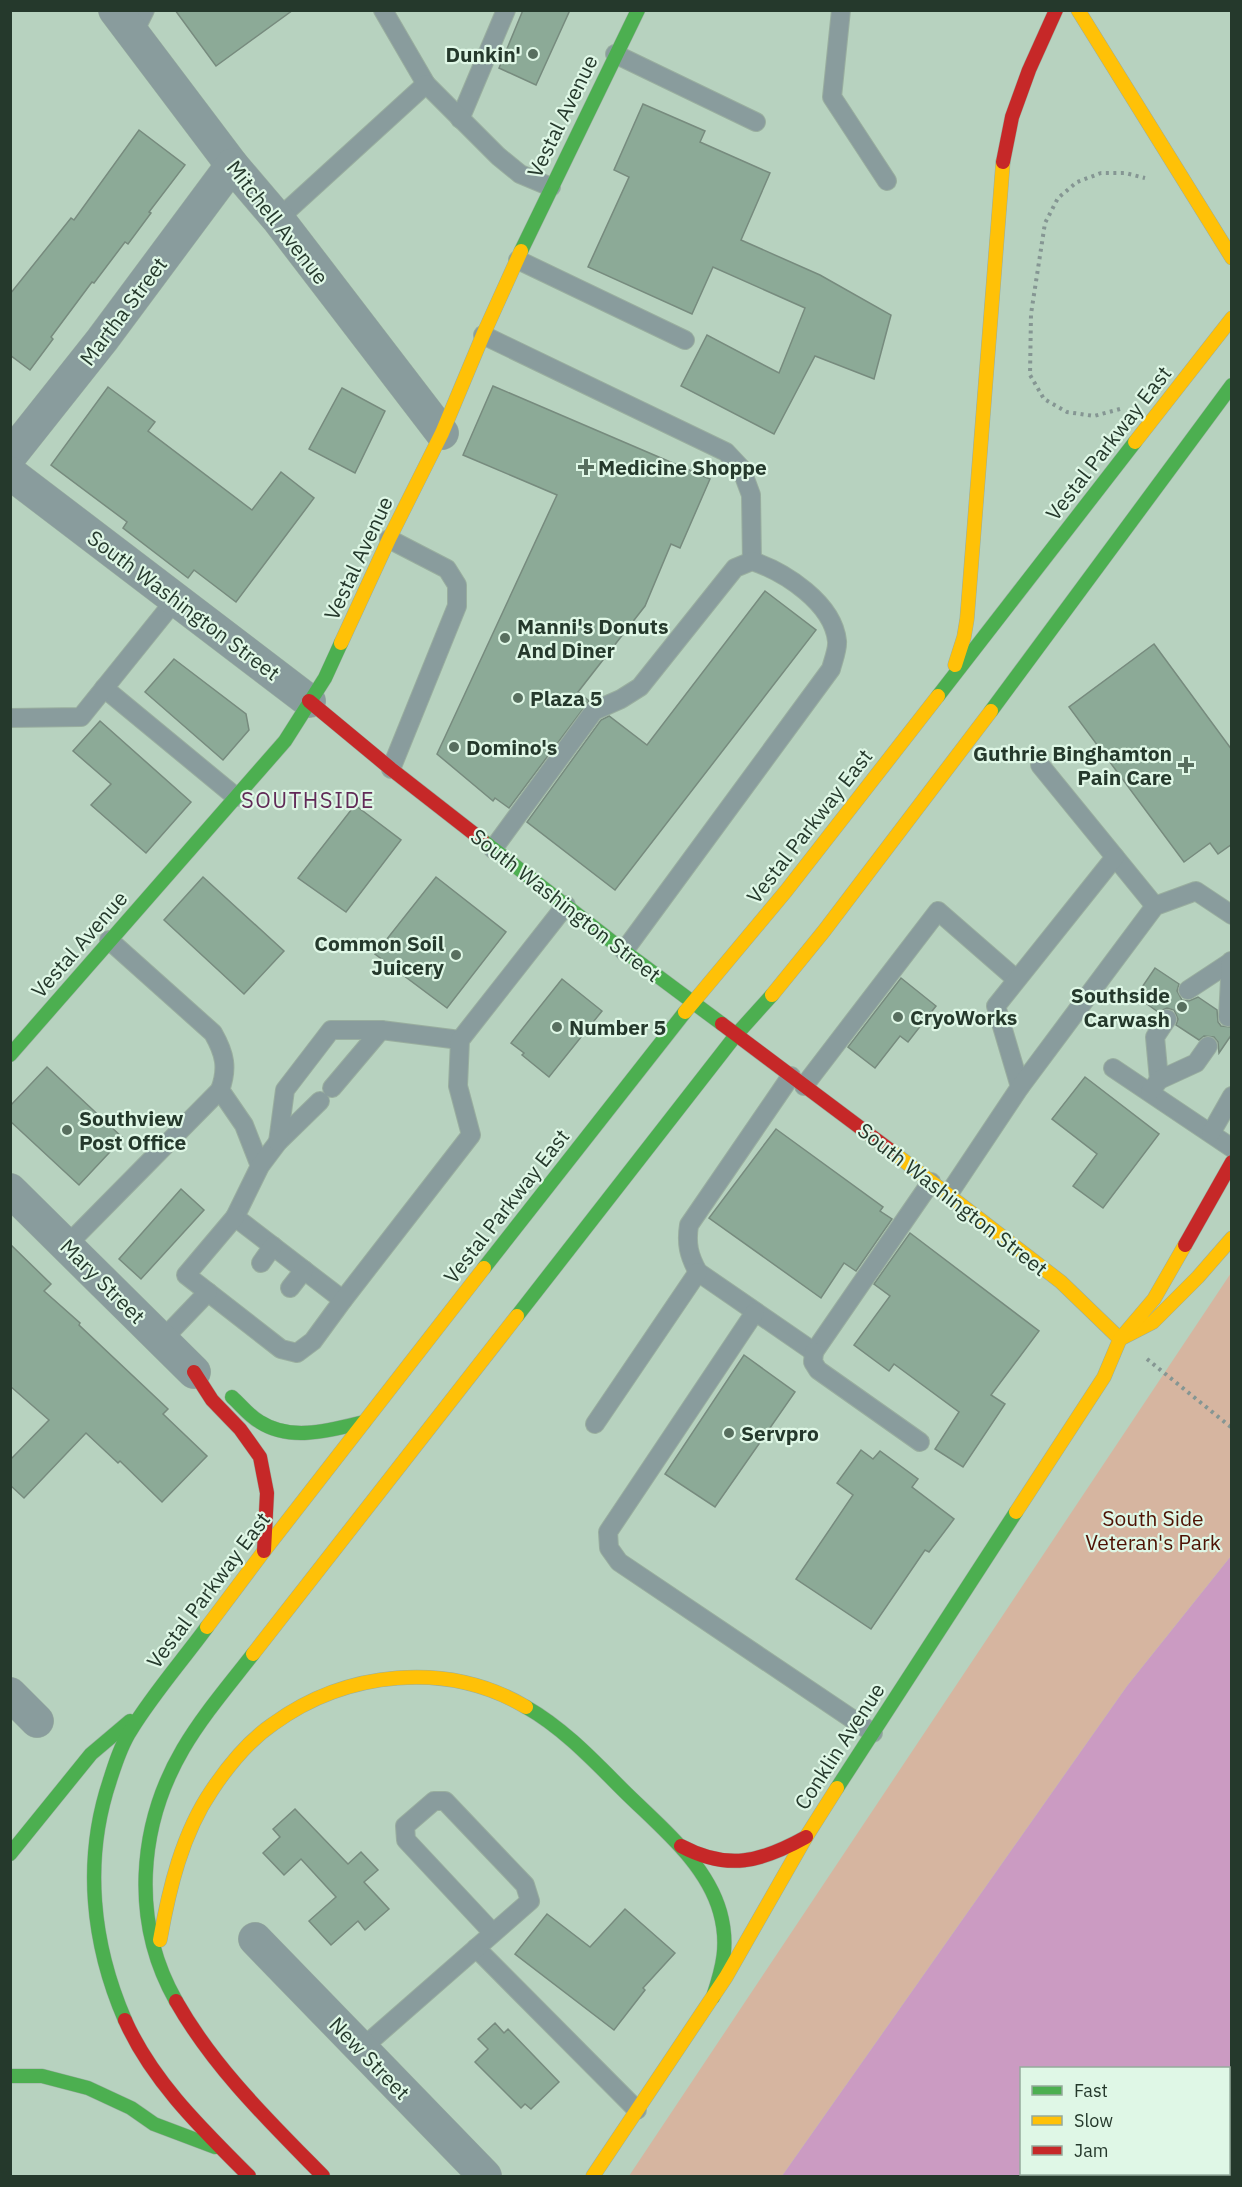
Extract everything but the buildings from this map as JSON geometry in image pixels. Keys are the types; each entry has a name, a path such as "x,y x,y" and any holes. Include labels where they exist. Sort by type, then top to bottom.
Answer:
{"main road":[{"name":"Vestal Avenue","path":"10,1055 285,741 325,678 389,539 442,433 483,334 551,188 638,10"},
{"path":"944,689 959,654 967,619 1003,163 1012,117 1029,70 1056,10"},
{"path":"1078,10 1232,258"},
{"name":"Vestal Parkway East","path":"249,2176 176,2100 151,2067 125,2024 107,1972 95,1924 93,1872 99,1815 116,1759 130,1731 264,1551 364,1422 692,1003 786,891 1232,318"},
{"path":"323,2176 236,2087 198,2039 176,2006 157,1956 146,1913 145,1889 149,1850 159,1805 170,1775 188,1740 216,1700 326,1564 736,1035 773,996 918,808 1232,385"},
{"name":"South Washington Street","path":"309,701 391,769 624,951 1061,1282 1120,1339"},
{"name":"Conklin Avenue","path":"593,2176 713,1997 806,1837 1104,1377 1120,1339 1154,1299 1232,1162"},
{"path":"1120,1339 1153,1322 1198,1277 1232,1238"},
{"path":"194,1372 272,1428 314,1433 364,1422"},
{"path":"194,1372 212,1400 240,1429 260,1457 267,1493 264,1551"},
{"path":"157,1956 165,1911 179,1860 201,1809 221,1775 247,1745 276,1720 323,1693 355,1683 404,1675 438,1677 478,1686 533,1710 560,1730 679,1845 705,1879 716,1899 723,1923 725,1959 720,1982 713,1997"},
{"path":"10,1854 91,1754 143,1711"},
{"path":"679,1845 701,1857 721,1862 733,1862 780,1852 806,1837"},
{"path":"10,2076 32,2075 85,2086 133,2109 153,2123 222,2150"}],"street":[{"name":"Mitchell Avenue","path":"131,18 232,165 278,219 442,433"},
{"name":"Martha Street","path":"10,456 102,340 232,165"},
{"name":"South Washington Street","path":"10,473 309,701"},
{"name":"Mary Street","path":"10,1191 194,1372"},
{"path":"10,1694 37,1721"},
{"name":"New Street","path":"255,1939 485,2176"}],"lane":[{"path":"383,10 426,84 498,156 520,174 551,188"},
{"path":"460,119 506,10"},
{"path":"842,10 832,97 887,181"},
{"path":"615,54 756,122"},
{"path":"278,219 426,84"},
{"path":"518,260 685,340"},
{"path":"483,334 726,452 741,468 751,495 752,561"},
{"path":"389,539 447,569 457,585 457,606 391,769"},
{"path":"493,849 594,711 640,687 735,568 752,561 772,568 812,597 829,616 837,642 831,669 624,951"},
{"path":"10,718 81,717 176,599"},
{"path":"104,688 236,797"},
{"path":"1040,765 1155,906"},
{"path":"1020,1087 996,1006 1115,857"},
{"path":"948,1195 1020,1087 1155,906 1196,891 1232,915"},
{"path":"381,1030 326,1094 278,1142 260,1166 236,1217 186,1275 226,1306 263,1324 281,1349 297,1353 313,1341 471,1135 458,1086 460,1040 566,905"},
{"path":"814,1352 698,1272 689,1256 687,1239 689,1225 797,1081 938,911 1016,980"},
{"path":"67,1245 219,1090 226,1074 220,1045 213,1033 109,940"},
{"path":"1188,990 1232,961 1228,1017"},
{"path":"1154,1086 1155,1037 1167,1019"},
{"path":"278,1142 285,1090 331,1030 381,1030 460,1040"},
{"path":"1154,1086 1196,1063 1208,1046"},
{"path":"1113,1068 1154,1086 1232,1148"},
{"path":"219,1090 244,1125 260,1166"},
{"path":"1211,1133 1232,1096"},
{"path":"920,1442 818,1370 813,1362 814,1352 931,1182"},
{"path":"236,1217 343,1300"},
{"path":"261,1263 273,1246"},
{"path":"290,1288 304,1270"},
{"path":"595,1424 698,1272"},
{"path":"162,1341 208,1292"},
{"path":"226,1306 237,1292"},
{"path":"755,1312 608,1532 609,1548 619,1562 873,1733"},
{"path":"361,2049 530,1901 525,1885 445,1802 434,1801 405,1826 406,1840 493,1933"},
{"path":"476,1948 637,2110"}],"path":[{"path":"1127,403 1119,410 1094,416 1067,412 1044,399 1030,375 1031,314 1045,223 1058,198 1077,182 1101,173 1125,173 1190,190"},
{"path":"1120,1339 1232,1428"}],"green space":[{"name":"South Side Veteran's Park","path":"1231,1273 1231,1556 1127,1686 782,2176 629,2176"}],"shaded area":[{"path":"1231,1556 1231,2176 782,2176 1127,1686"}],"traffic: fast":[{"path":"521,251 638,10"},
{"path":"991,711 1232,385"},
{"path":"938,696 1135,442"},
{"path":"10,1055 285,741 325,678 341,643"},
{"path":"482,840 722,1024"},
{"path":"517,1316 736,1035 772,995"},
{"path":"484,1268 685,1012"},
{"path":"232,1397 256,1420 285,1432 311,1432 364,1422"},
{"path":"837,1788 1016,1512"},
{"path":"125,2020 105,1962 95,1902 96,1841 102,1810 116,1761 127,1736 207,1627"},
{"path":"176,2001 162,1971 152,1939 147,1907 146,1874 149,1842 168,1779 183,1749 208,1712 253,1654"},
{"path":"526,1707 553,1725 589,1756 679,1845 704,1877 720,1912 724,1935 722,1965 713,1997"},
{"path":"10,1854 91,1754 130,1721"},
{"path":"10,2076 42,2076 88,2088 131,2108 154,2124 215,2147"}],"traffic: slow":[{"path":"1078,10 1232,258"},
{"path":"955,665 967,619 1003,162"},
{"path":"341,643 389,539 442,433 521,251"},
{"path":"1135,442 1232,318"},
{"path":"685,1012 786,891 938,696"},
{"path":"772,995 824,931 991,711"},
{"path":"890,1150 1061,1282 1120,1339"},
{"path":"1120,1339 1153,1322 1198,1277 1232,1238"},
{"path":"1016,1512 1104,1377 1120,1339 1154,1299 1185,1245"},
{"path":"207,1627 484,1268"},
{"path":"253,1654 517,1316"},
{"path":"160,1940 178,1862 192,1825 218,1781 239,1754 273,1724 302,1706 332,1692 364,1683 397,1678 430,1678 463,1682 495,1692 526,1707"},
{"path":"593,2176 726,1977 806,1837 837,1788"}],"traffic: jam":[{"path":"1003,162 1012,117 1029,70 1056,10"},
{"path":"309,701 482,840"},
{"path":"722,1024 890,1150"},
{"path":"1185,1245 1232,1162"},
{"path":"194,1372 212,1400 240,1429 260,1457 267,1493 264,1551"},
{"path":"681,1846 714,1859 744,1860 774,1852 806,1837"},
{"path":"176,2001 207,2049 225,2071 323,2176"},
{"path":"125,2020 149,2064 164,2084 196,2122 249,2176"}],"place":[{"name":"Dunkin'","path":"533,54"},
{"name":"Medicine Shoppe","path":"586,467"},
{"name":"Manni's Donuts And Diner","path":"505,638"},
{"name":"Plaza 5","path":"518,698"},
{"name":"Domino's","path":"454,747"},
{"name":"Guthrie Binghamton Pain Care","path":"1186,765"},
{"name":"Common Soil Juicery","path":"456,955"},
{"name":"Southside Carwash","path":"1182,1007"},
{"name":"CryoWorks","path":"898,1017"},
{"name":"Number 5","path":"557,1027"},
{"name":"Southview Post Office","path":"67,1130"},
{"name":"Servpro","path":"729,1433"}],"district":[{"name":"SOUTHSIDE","path":"308,799"}]}
